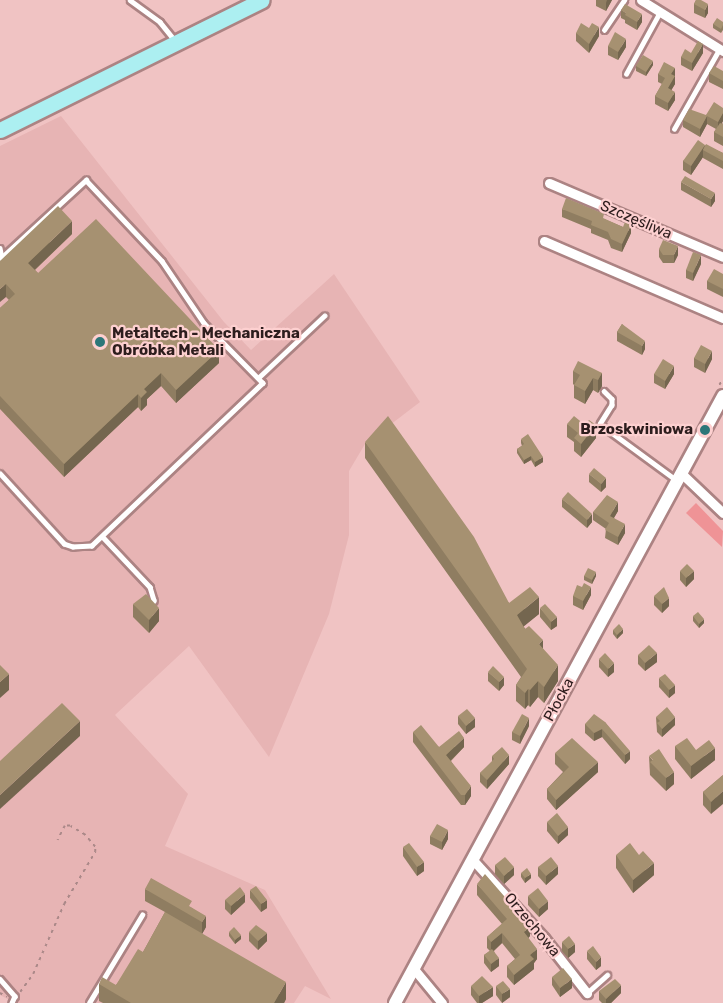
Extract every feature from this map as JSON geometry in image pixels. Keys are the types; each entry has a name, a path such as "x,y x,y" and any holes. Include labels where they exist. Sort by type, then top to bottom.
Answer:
{"main road":[{"path":"0,130 262,0"}],"street":[{"path":"641,0 721,50"},
{"name":"Szczęśliwa","path":"549,183 723,257"},
{"path":"544,241 723,318"},
{"name":"Płocka","path":"395,1003 723,396"},
{"path":"679,477 723,513"},
{"name":"Orzechowa","path":"473,860 544,938 587,993"},
{"path":"414,969 442,1003"}],"lane":[{"path":"130,0 160,22 177,44"},
{"path":"604,30 624,0"},
{"path":"626,74 660,12"},
{"path":"674,129 721,50"},
{"path":"0,474 64,544 73,547 92,546 263,383 204,323 162,261 86,180 1,259"},
{"path":"0,248 1,259"},
{"path":"258,378 324,316"},
{"path":"596,432 612,405 612,399 604,392"},
{"path":"600,424 679,477"},
{"path":"103,537 150,587 154,600 151,608"},
{"path":"88,1003 142,915"},
{"path":"587,993 607,975"},
{"path":"0,978 15,996 12,1003"}],"path":[{"path":"15,996 24,989 33,974 64,904 89,866 95,852 95,847 85,835 70,826 65,826 58,840"}],"shaded area":[{"path":"61,116 224,322 251,350 334,274 420,402 365,444 349,471 349,535 329,614 269,757 189,646 115,715 188,794 165,846 265,890 331,999 305,986 294,1003 15,1003 0,995 0,146"},
{"path":"696,503 723,531 722,547 686,513"}],"building":[{"path":"696,0 708,4 705,10 694,4"},
{"path":"625,4 642,14 637,22 621,10"},
{"path":"717,18 723,22 721,29 713,24"},
{"path":"581,23 589,28 592,23 599,27 589,44 576,33"},
{"path":"615,32 626,39 618,52 608,46"},
{"path":"698,41 703,44 692,63 681,57 685,49 691,53"},
{"path":"643,55 653,61 646,72 636,66"},
{"path":"664,62 675,68 671,74 675,76 668,88 675,92 668,103 655,96 665,78 658,74"},
{"path":"714,66 723,71 723,81 709,73"},
{"path":"714,102 723,108 718,122 707,116 700,129 683,120 689,109 706,115"},
{"path":"720,123 723,124 723,137 714,132"},
{"path":"698,140 705,145 691,166 683,161"},
{"path":"706,144 723,153 723,161 703,150"},
{"path":"685,176 715,193 711,199 681,182"},
{"path":"566,198 604,214 603,218 623,227 625,222 631,225 622,244 611,239 608,232 591,225 592,221 562,209"},
{"name":"Metaltech - Mechaniczna Obróbka Metali","path":"58,206 72,221 28,263 38,273 96,219 219,350 176,390 161,373 144,389 147,392 141,398 138,394 64,464 0,396 0,308 15,294 6,284 0,289 0,261"},
{"path":"663,240 678,246 674,255 663,255 659,249"},
{"path":"693,252 701,255 693,273 686,270"},
{"path":"714,269 723,274 723,289 707,281"},
{"path":"622,324 645,341 642,346 617,332"},
{"path":"701,345 712,351 705,364 694,358"},
{"path":"663,359 674,366 665,381 654,374"},
{"path":"578,361 602,373 598,380 593,378 585,391 574,385 580,375 573,371"},
{"path":"388,416 474,537 509,603 530,587 539,597 517,615 525,629 529,626 543,640 539,644 558,665 544,687 538,681 525,693 516,685 527,669 365,442"},
{"path":"574,416 585,425 589,420 596,425 581,444 574,438 578,433 567,424"},
{"path":"528,434 543,457 535,462 531,456 524,460 517,449 524,444 521,439"},
{"path":"594,468 606,478 601,484 589,474"},
{"path":"568,492 592,514 587,520 562,499"},
{"path":"607,495 618,502 610,516 625,524 618,537 605,530 609,523 593,512"},
{"path":"687,564 694,571 686,578 680,571"},
{"path":"588,568 596,572 592,580 584,576"},
{"path":"584,583 591,587 583,601 573,596 577,585 582,587"},
{"path":"664,587 669,598 662,604 654,596"},
{"path":"146,594 159,608 149,620 133,604"},
{"path":"545,604 557,617 551,622 540,608"},
{"path":"698,612 704,619 699,624 693,616"},
{"path":"619,624 623,629 617,635 613,630"},
{"path":"649,645 657,653 645,663 638,655"},
{"path":"605,653 614,663 608,669 599,659"},
{"path":"0,665 9,674 0,682"},
{"path":"493,666 504,677 499,682 488,672"},
{"path":"665,674 675,685 669,690 659,678"},
{"path":"62,703 80,721 0,795 0,761"},
{"path":"667,707 675,717 662,729 656,717"},
{"path":"467,709 475,718 466,726 458,716"},
{"path":"522,714 529,718 520,736 512,732"},
{"path":"594,714 605,722 630,751 625,755 602,729 594,733 585,724"},
{"path":"421,725 439,747 459,731 464,738 446,755 471,786 465,795 461,795 413,732"},
{"path":"572,738 598,762 556,800 547,789 569,767 555,753"},
{"path":"687,738 696,750 709,740 715,748 691,766 675,746"},
{"path":"502,747 509,755 487,780 480,773 494,759 492,756"},
{"path":"659,749 674,772 666,778 650,762 653,760 649,756"},
{"path":"723,775 723,791 711,802 703,792"},
{"path":"557,813 568,827 558,836 547,822"},
{"path":"437,824 448,830 442,842 430,836"},
{"path":"409,843 424,862 417,867 403,847"},
{"path":"630,843 639,855 643,851 654,863 633,880 616,855"},
{"path":"505,857 514,867 504,876 495,865"},
{"path":"551,857 558,866 546,876 538,867"},
{"path":"527,868 531,874 525,878 521,873"},
{"path":"485,874 530,926 524,932 537,949 530,955 534,959 514,975 507,966 520,955 502,933 491,942 487,937 507,919 477,884"},
{"path":"151,878 192,901 189,906 206,916 202,922 145,889"},
{"path":"256,886 267,900 261,904 250,890"},
{"path":"240,887 245,894 231,906 225,900"},
{"path":"538,888 548,901 539,909 528,896"},
{"path":"165,912 286,982 274,1003 131,1003 99,984 102,977 116,985 138,949 143,952"},
{"path":"256,925 267,933 258,941 249,932"},
{"path":"234,927 241,935 235,940 229,932"},
{"path":"569,936 575,944 568,949 562,942"},
{"path":"593,946 601,957 596,962 587,951"},
{"path":"492,949 499,958 491,964 484,955"},
{"path":"563,968 572,979 560,988 552,977"},
{"path":"482,976 493,987 479,996 471,986"},
{"path":"615,979 621,985 606,999 599,991"},
{"path":"503,981 510,989 502,994 496,986"}],"place":[{"name":"Metaltech - Mechaniczna Obróbka Metali","path":"100,342"},
{"name":"Brzoskwiniowa","path":"705,430"}]}
